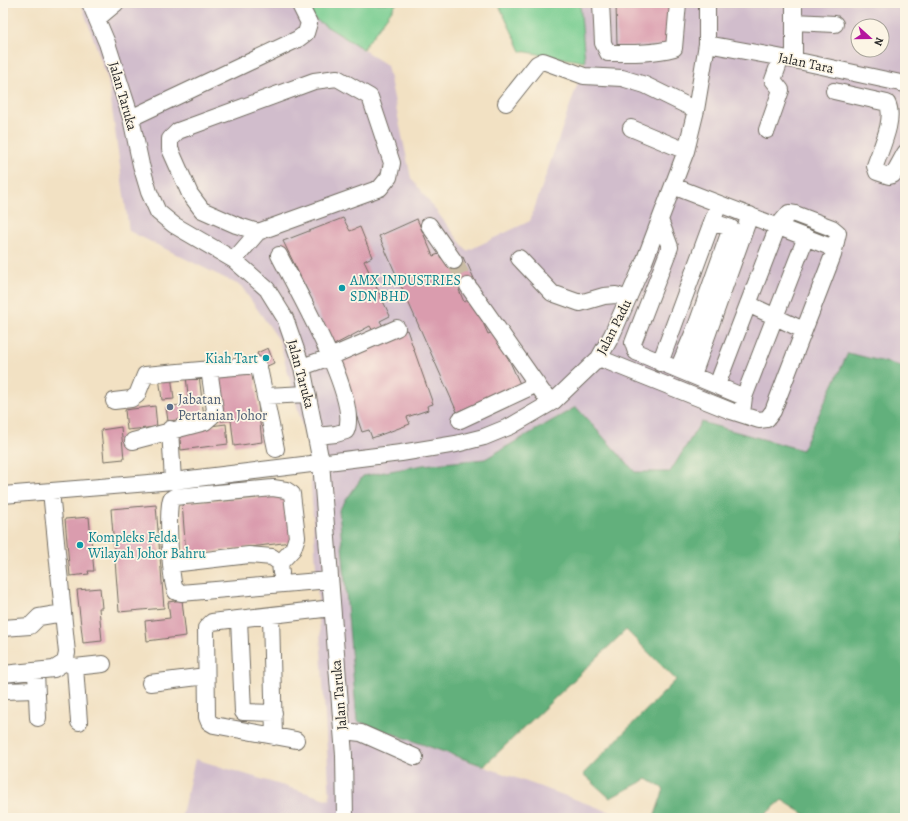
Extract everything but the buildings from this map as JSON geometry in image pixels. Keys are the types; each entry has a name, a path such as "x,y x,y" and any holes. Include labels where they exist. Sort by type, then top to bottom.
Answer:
{"street":[{"name":"Jalan Taruka","path":"90,3 98,18 131,118 141,165 149,192 158,212 174,224 234,260 267,289 283,313 302,367 321,462 342,731 345,818"},
{"path":"98,18 116,3"},
{"path":"131,118 298,39 306,33 309,23 299,3"},
{"path":"601,3 602,43 608,53 662,51 674,48 678,3"},
{"name":"Jalan Padu","path":"3,495 173,480 401,453 484,437 511,426 554,401 599,358 612,335 628,299 660,220 686,151 696,110 707,44 707,3"},
{"path":"767,130 781,90 773,80 788,59 794,22 794,3"},
{"path":"794,22 835,24"},
{"name":"Jalan Tara","path":"707,44 788,59 905,84"},
{"path":"506,103 537,64 543,61 584,76 622,78 645,85 696,110"},
{"path":"234,260 258,232 380,188 389,177 392,163 370,97 338,78 314,81 178,131 170,139 170,149 190,194 202,210 236,225 258,232"},
{"path":"834,91 887,103 891,110 890,118 875,166 877,172 889,176 893,175 905,153"},
{"path":"631,128 686,151"},
{"path":"673,186 806,237 828,246 832,250"},
{"path":"660,362 719,204"},
{"path":"693,375 710,329 743,213"},
{"path":"599,358 731,411 760,420 767,419 773,411 833,255 832,250 841,228 832,228 789,213 778,226 717,385"},
{"path":"660,220 670,247 633,343 636,352 744,397"},
{"path":"712,222 738,230"},
{"path":"429,225 454,261"},
{"path":"678,369 738,230"},
{"path":"742,414 744,397 806,237"},
{"path":"279,255 330,357 346,406 349,425 346,430 336,434 317,436"},
{"path":"519,258 552,293 580,303 604,296 616,295 628,299"},
{"path":"274,298 294,285"},
{"path":"468,286 536,384 543,393 554,401"},
{"path":"283,313 304,304"},
{"path":"748,304 803,330"},
{"path":"302,367 330,357 398,328"},
{"path":"710,329 734,339"},
{"path":"114,401 131,399 138,395 146,375 256,365 259,368 266,396 276,449"},
{"path":"133,441 205,422 212,416 214,410 210,369"},
{"path":"460,420 536,384"},
{"path":"266,396 307,394"},
{"path":"170,430 173,480"},
{"path":"280,563 293,549 297,537 292,494 286,490 273,488 174,497 171,499 172,564 174,587 176,592 181,593 330,580"},
{"path":"51,491 67,653 79,722"},
{"path":"172,564 249,555 272,557 280,563 282,585"},
{"path":"296,740 214,725 209,722 207,717 205,630 207,625 212,622 332,608"},
{"path":"3,628 30,626 39,617 63,613"},
{"path":"271,615 274,737"},
{"path":"239,619 244,712 274,713"},
{"path":"3,674 36,672 70,665 103,664"},
{"path":"36,672 38,718"},
{"path":"150,683 206,676"},
{"path":"3,691 36,690"},
{"path":"342,731 361,733 415,757"}],"shaded area":[{"path":"81,3 309,3 313,18 387,65 411,178 467,251 530,221 585,62 580,3 905,3 905,367 848,353 802,450 701,422 670,472 635,472 575,407 485,459 423,465 363,476 357,721 627,818 181,818 195,759 330,800 309,450 279,340 241,286 129,231 108,80"}],"green space":[{"path":"309,3 397,3 363,49 313,18"},
{"path":"498,3 580,3 585,62 521,51"},
{"path":"848,353 905,367 905,818 811,818 782,800 761,818 654,818 664,789 647,779 610,798 583,774 676,680 626,630 484,766 357,721 339,510 363,476 423,465 485,459 576,407 635,472 670,472 701,422 802,450"}],"tunnel":[{"path":"454,261 468,286"}],"place":[{"name":"AMX INDUSTRIES SDN BHD","path":"342,288"},
{"name":"Kiah Tart","path":"266,358"},
{"name":"Jabatan Pertanian Johor","path":"170,407"},
{"name":"Kompleks Felda Wilayah Johor Bahru","path":"80,545"}]}
